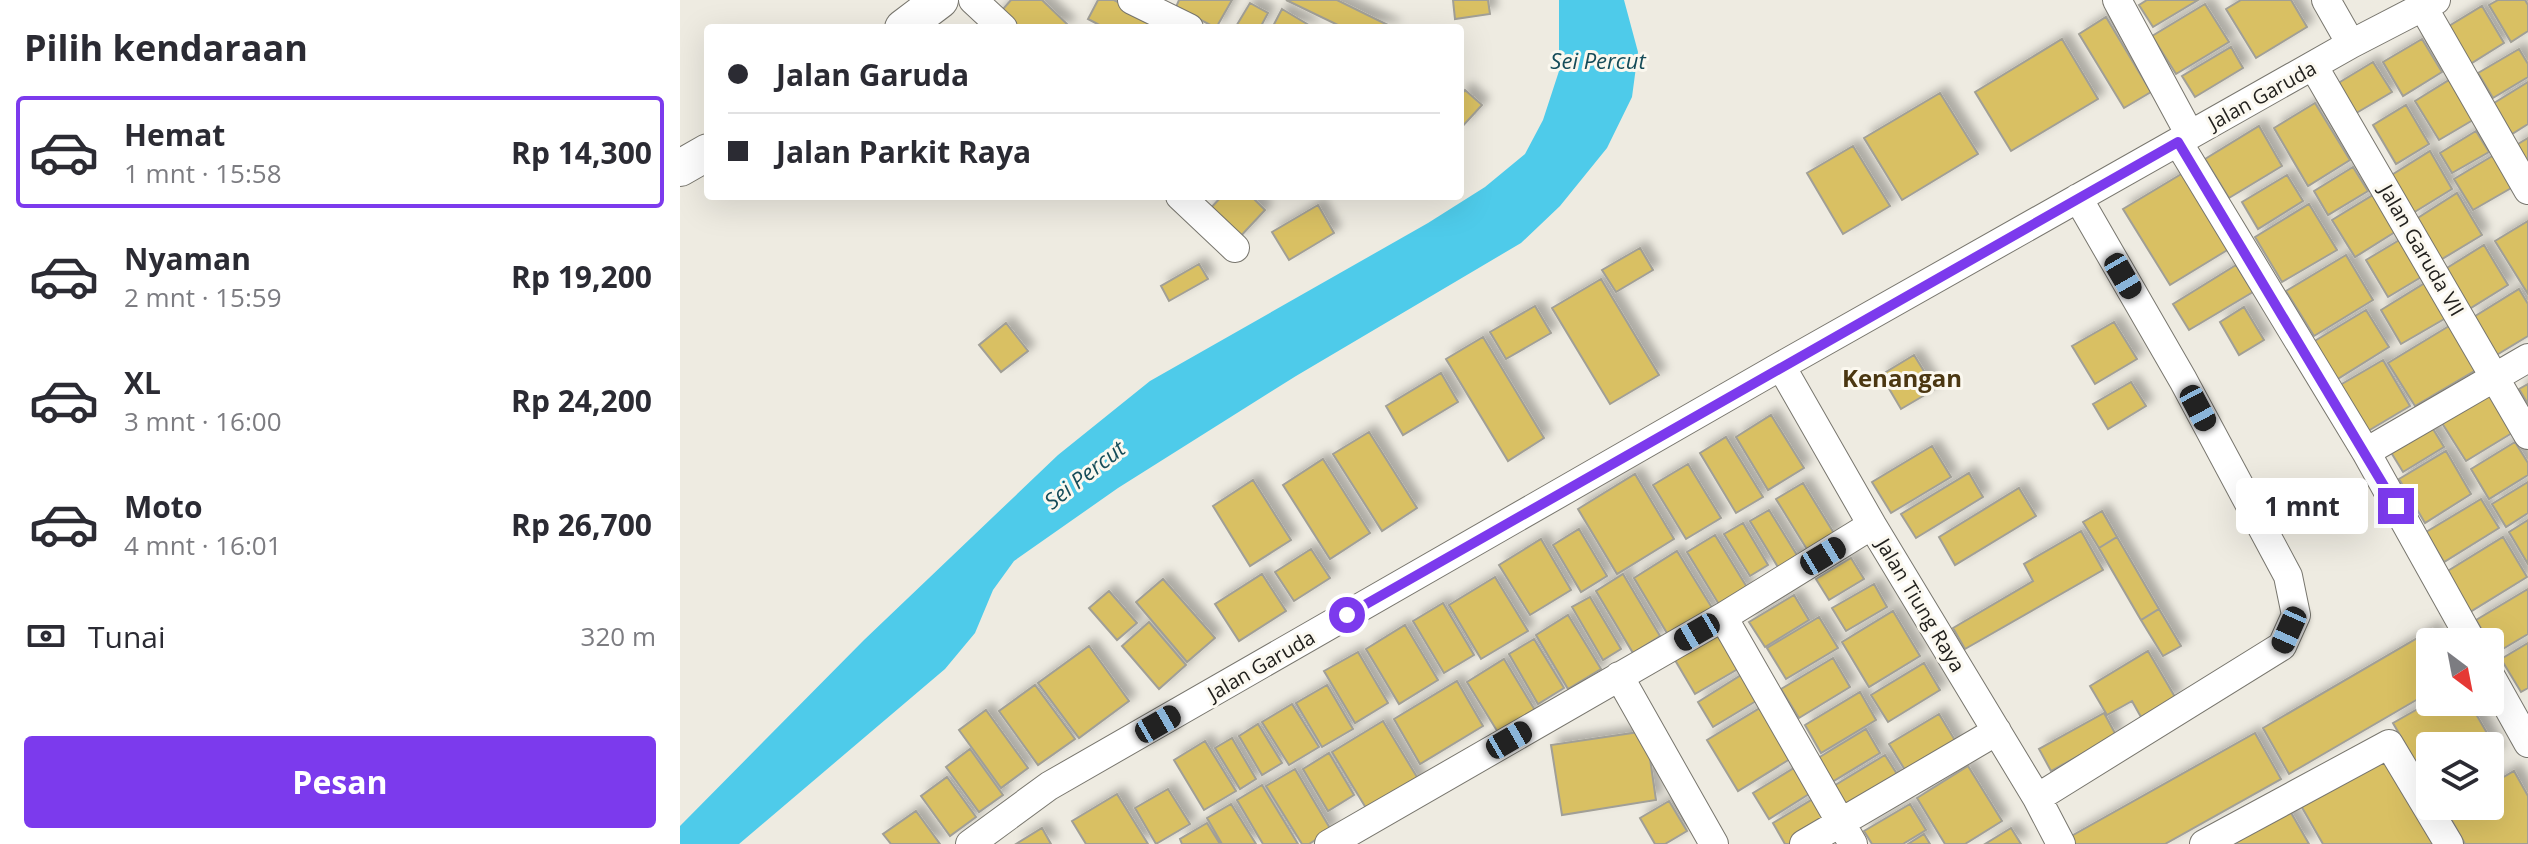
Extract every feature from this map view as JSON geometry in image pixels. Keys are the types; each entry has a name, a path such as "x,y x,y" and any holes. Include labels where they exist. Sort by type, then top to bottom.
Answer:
{"main road":[{"path":"908,24 940,0"},
{"path":"680,168 704,154"}],"street":[{"path":"973,0 999,24"},
{"path":"1132,0 1181,24"},
{"path":"2117,0 2184,138 2464,628"},
{"path":"2326,0 2351,44"},
{"path":"2430,4 2528,190"},
{"name":"Jalan Garuda","path":"970,844 1049,786 1781,366 2351,44 2430,4"},
{"name":"Jalan Garuda VII","path":"2314,67 2528,435"},
{"path":"2037,798 2282,646 2296,615 2288,576 2183,380 2078,198"},
{"path":"1184,200 1235,248"},
{"path":"2366,452 2528,358"},
{"name":"Jalan Tiung Raya","path":"1781,366 1872,525 2037,798 2061,844"},
{"path":"1341,841 1723,617 1872,525"},
{"path":"1723,617 1847,833"},
{"path":"1619,676 1714,844"},
{"path":"2504,700 2528,743"},
{"path":"1804,844 1847,833 1997,731"},
{"path":"2204,844 2389,744 2449,844"}],"water":[{"name":"Sei Percut","path":"1559,0 1624,0 1638,52 1632,97 1607,148 1560,206 1521,243 1296,376 1118,488 1014,561 993,590 975,633 945,669 739,844 680,844 680,826 864,640 1058,455 1150,381 1428,223 1485,187 1525,154 1543,120 1559,71"}],"building":[{"path":"1011,0 1042,0 1067,24 1002,24 995,18"},
{"path":"1098,0 1114,0 1158,23 1097,24 1088,19"},
{"path":"1179,0 1232,0 1218,24 1208,24 1176,7"},
{"path":"1286,0 1337,0 1386,24 1336,24"},
{"path":"1453,0 1488,0 1490,14 1455,19"},
{"path":"2147,0 2198,0 2153,27 2139,5"},
{"path":"2241,0 2291,0 2307,27 2256,58 2226,9"},
{"path":"2498,0 2525,0 2528,5 2528,31 2511,42 2489,5"},
{"path":"1250,3 1268,13 1262,24 1237,24"},
{"path":"2205,4 2229,42 2176,74 2152,36"},
{"path":"2482,6 2504,43 2467,66 2444,29"},
{"path":"1282,9 1307,24 1274,24"},
{"path":"2106,17 2151,92 2124,108 2079,34"},
{"path":"2062,39 2098,99 2011,151 1975,92"},
{"path":"2422,39 2442,72 2403,96 2383,62"},
{"path":"2231,47 2243,68 2195,97 2182,76"},
{"path":"2519,49 2528,64 2528,77 2493,98 2478,73"},
{"path":"2373,62 2392,92 2353,115 2335,85"},
{"path":"2449,80 2473,120 2439,140 2415,101"},
{"path":"2528,82 2528,124 2512,134 2494,103"},
{"path":"1464,91 1482,105 1464,125"},
{"path":"1940,93 1978,154 1902,200 1864,138"},
{"path":"2315,103 2350,160 2308,186 2274,128"},
{"path":"2406,105 2429,144 2396,164 2373,125"},
{"path":"2259,126 2282,166 2229,198 2205,159"},
{"path":"2476,131 2489,152 2452,173 2440,153"},
{"path":"2528,138 2528,171 2513,147"},
{"path":"1853,146 1890,206 1843,234 1807,173"},
{"path":"2430,151 2452,189 2413,213 2390,176"},
{"path":"2494,155 2513,187 2473,210 2454,179"},
{"path":"2353,167 2368,191 2328,215 2314,191"},
{"path":"2183,173 2229,249 2170,285 2123,209"},
{"path":"2287,175 2303,201 2258,229 2242,202"},
{"path":"2457,193 2482,235 2437,262 2413,221"},
{"path":"2373,195 2395,232 2355,257 2332,220"},
{"path":"1218,200 1255,200 1265,210 1237,240 1207,212"},
{"path":"2309,204 2337,250 2282,282 2255,237"},
{"path":"1318,205 1334,233 1289,260 1272,232"},
{"path":"2528,221 2528,294 2495,241"},
{"path":"2401,239 2423,276 2388,297 2366,260"},
{"path":"2484,245 2508,285 2466,311 2442,271"},
{"path":"1640,248 1653,270 1616,292 1602,270"},
{"path":"2346,255 2373,300 2314,336 2286,291"},
{"path":"1199,264 1208,279 1169,301 1161,286"},
{"path":"2236,265 2253,292 2189,330 2173,304"},
{"path":"1601,279 1659,375 1610,404 1552,308"},
{"path":"2425,283 2446,318 2401,344 2381,310"},
{"path":"2519,289 2528,304 2528,336 2495,356 2472,318"},
{"path":"1535,306 1551,333 1506,359 1490,332"},
{"path":"2244,307 2264,340 2239,355 2220,322"},
{"path":"2366,310 2389,347 2336,380 2313,342"},
{"path":"2114,322 2137,359 2095,384 2072,346"},
{"path":"1006,323 1028,351 1001,372 979,345"},
{"path":"2449,326 2476,370 2415,406 2388,363"},
{"path":"1483,337 1544,438 1508,461 1446,359"},
{"path":"1914,355 1935,389 1901,409 1881,375"},
{"path":"2383,360 2410,406 2363,434 2335,388"},
{"path":"1441,373 1458,402 1403,435 1386,406"},
{"path":"2131,382 2146,406 2108,429 2093,404"},
{"path":"2528,384 2528,404 2519,389"},
{"path":"2489,395 2512,433 2466,461 2442,423"},
{"path":"1771,415 1804,468 1768,490 1736,437"},
{"path":"2430,424 2444,447 2403,472 2389,449"},
{"path":"1369,432 1417,508 1382,531 1333,454"},
{"path":"1726,437 1763,497 1736,513 1700,453"},
{"path":"2515,442 2528,463 2528,475 2489,499 2471,469"},
{"path":"1932,446 1951,477 1891,513 1872,482"},
{"path":"2446,451 2471,494 2425,523 2399,479"},
{"path":"1323,459 1370,533 1330,559 1283,485"},
{"path":"1688,464 1721,518 1686,539 1653,485"},
{"path":"1969,473 1983,497 1916,538 1901,514"},
{"path":"1635,474 1674,539 1617,574 1578,509"},
{"path":"1253,480 1291,540 1250,566 1213,506"},
{"path":"2528,482 2528,513 2506,527 2492,504"},
{"path":"1803,483 1835,535 1808,551 1776,499"},
{"path":"2019,488 2036,516 1955,565 1939,537"},
{"path":"2481,499 2499,528 2444,562 2426,532"},
{"path":"1769,510 1800,560 1781,572 1750,521"},
{"path":"2102,511 2117,537 2099,548 2083,522"},
{"path":"2528,520 2528,564 2509,532"},
{"path":"1743,523 1768,565 1750,576 1724,534"},
{"path":"1579,529 1607,576 1581,592 1553,545"},
{"path":"2081,531 2103,570 1965,649 1953,628 2033,581 2024,564"},
{"path":"1715,535 1748,589 1720,606 1687,552"},
{"path":"2117,537 2159,609 2141,620 2099,548"},
{"path":"2503,537 2527,577 2470,612 2446,572"},
{"path":"1541,539 1571,590 1530,615 1499,565"},
{"path":"1311,549 1330,578 1294,601 1275,572"},
{"path":"1677,551 1714,611 1670,638 1634,578"},
{"path":"1851,558 1864,579 1829,600 1816,579"},
{"path":"1262,574 1286,611 1239,641 1215,604"},
{"path":"1623,574 1660,636 1633,653 1596,591"},
{"path":"1495,577 1528,631 1481,659 1449,605"},
{"path":"1163,579 1215,638 1187,662 1136,602"},
{"path":"1874,584 1887,607 1846,631 1832,608"},
{"path":"2528,589 2528,634 2504,648 2504,628 2481,628 2476,620"},
{"path":"1109,591 1137,623 1117,640 1089,608"},
{"path":"1794,595 1809,620 1765,647 1749,622"},
{"path":"1590,597 1621,649 1603,660 1572,607"},
{"path":"1443,603 1474,655 1444,673 1413,621"},
{"path":"2159,609 2181,646 2163,656 2141,620"},
{"path":"1893,611 1920,656 1869,687 1842,642"},
{"path":"1568,615 1601,669 1568,689 1536,635"},
{"path":"1819,617 1838,648 1786,679 1767,648"},
{"path":"1149,622 1186,665 1159,689 1122,646"},
{"path":"1405,625 1438,680 1399,704 1366,649"},
{"path":"1722,632 1743,666 1695,694 1675,660"},
{"path":"1534,639 1564,688 1538,704 1509,654"},
{"path":"2416,639 2416,700 2289,774 2263,728"},
{"path":"2528,643 2528,688 2521,692 2504,664 2504,657"},
{"path":"1089,646 1129,701 1079,738 1038,683"},
{"path":"2148,651 2175,697 2141,717 2132,701 2107,715 2090,686"},
{"path":"1358,652 1388,703 1355,723 1324,671"},
{"path":"1833,658 1850,687 1799,718 1781,689"},
{"path":"1504,659 1536,712 1499,734 1467,682"},
{"path":"1924,663 1940,690 1888,722 1871,695"},
{"path":"1746,672 1761,698 1713,727 1698,702"},
{"path":"1457,681 1483,726 1420,764 1394,719"},
{"path":"1035,685 1075,739 1038,765 999,711"},
{"path":"1327,685 1353,729 1322,747 1296,703"},
{"path":"1860,692 1876,720 1821,753 1805,725"},
{"path":"1292,704 1319,747 1289,765 1262,722"},
{"path":"1760,708 1790,759 1738,791 1707,740"},
{"path":"986,710 1028,768 1001,788 959,730"},
{"path":"2416,710 2416,716 2477,716 2486,732 2416,732 2416,763 2393,723"},
{"path":"2104,713 2116,735 2051,771 2039,749"},
{"path":"1939,714 1959,747 1910,778 1889,744"},
{"path":"1383,721 1420,782 1369,813 1332,752"},
{"path":"1258,724 1282,763 1262,775 1239,736"},
{"path":"1866,729 1880,753 1832,782 1818,758"},
{"path":"1646,731 1656,800 1562,815 1551,745"},
{"path":"2255,733 2281,779 2165,844 2069,844 2066,839"},
{"path":"1232,738 1256,779 1240,789 1215,748"},
{"path":"1205,741 1236,791 1204,810 1174,760"},
{"path":"970,749 1003,795 979,812 946,767"},
{"path":"1329,753 1354,795 1328,811 1303,769"},
{"path":"1885,755 1902,782 1848,815 1832,787"},
{"path":"2386,755 2416,807 2416,820 2423,820 2437,844 2323,844 2300,804"},
{"path":"1968,766 2002,821 1965,844 1945,844 1917,798"},
{"path":"1794,768 1809,794 1769,819 1753,793"},
{"path":"1295,769 1331,830 1309,844 1302,844 1266,786"},
{"path":"2514,771 2528,796 2528,844 2465,844 2452,820 2504,820 2504,777"},
{"path":"947,777 976,817 950,836 921,796"},
{"path":"1262,785 1298,844 1263,844 1237,800"},
{"path":"1168,789 1190,824 1156,844 1135,808"},
{"path":"1117,794 1148,844 1086,844 1072,821"},
{"path":"1813,799 1827,823 1792,844 1785,844 1773,823"},
{"path":"1669,801 1687,831 1665,844 1655,844 1640,818"},
{"path":"1231,804 1256,844 1222,844 1207,818"},
{"path":"1910,804 1926,830 1903,844 1872,844 1864,831"},
{"path":"916,811 940,844 891,844 883,834"},
{"path":"2290,811 2309,844 2232,844"},
{"path":"1207,823 1220,844 1182,844 1180,839"},
{"path":"1042,828 1051,844 1016,844"},
{"path":"2011,828 2021,844 1985,844"},
{"path":"1924,834 1930,844 1908,844"}],"district":[{"name":"Kenangan","path":"1902,377"}],"route":[{"path":"1347,615 2178,142 2396,506"}]}
